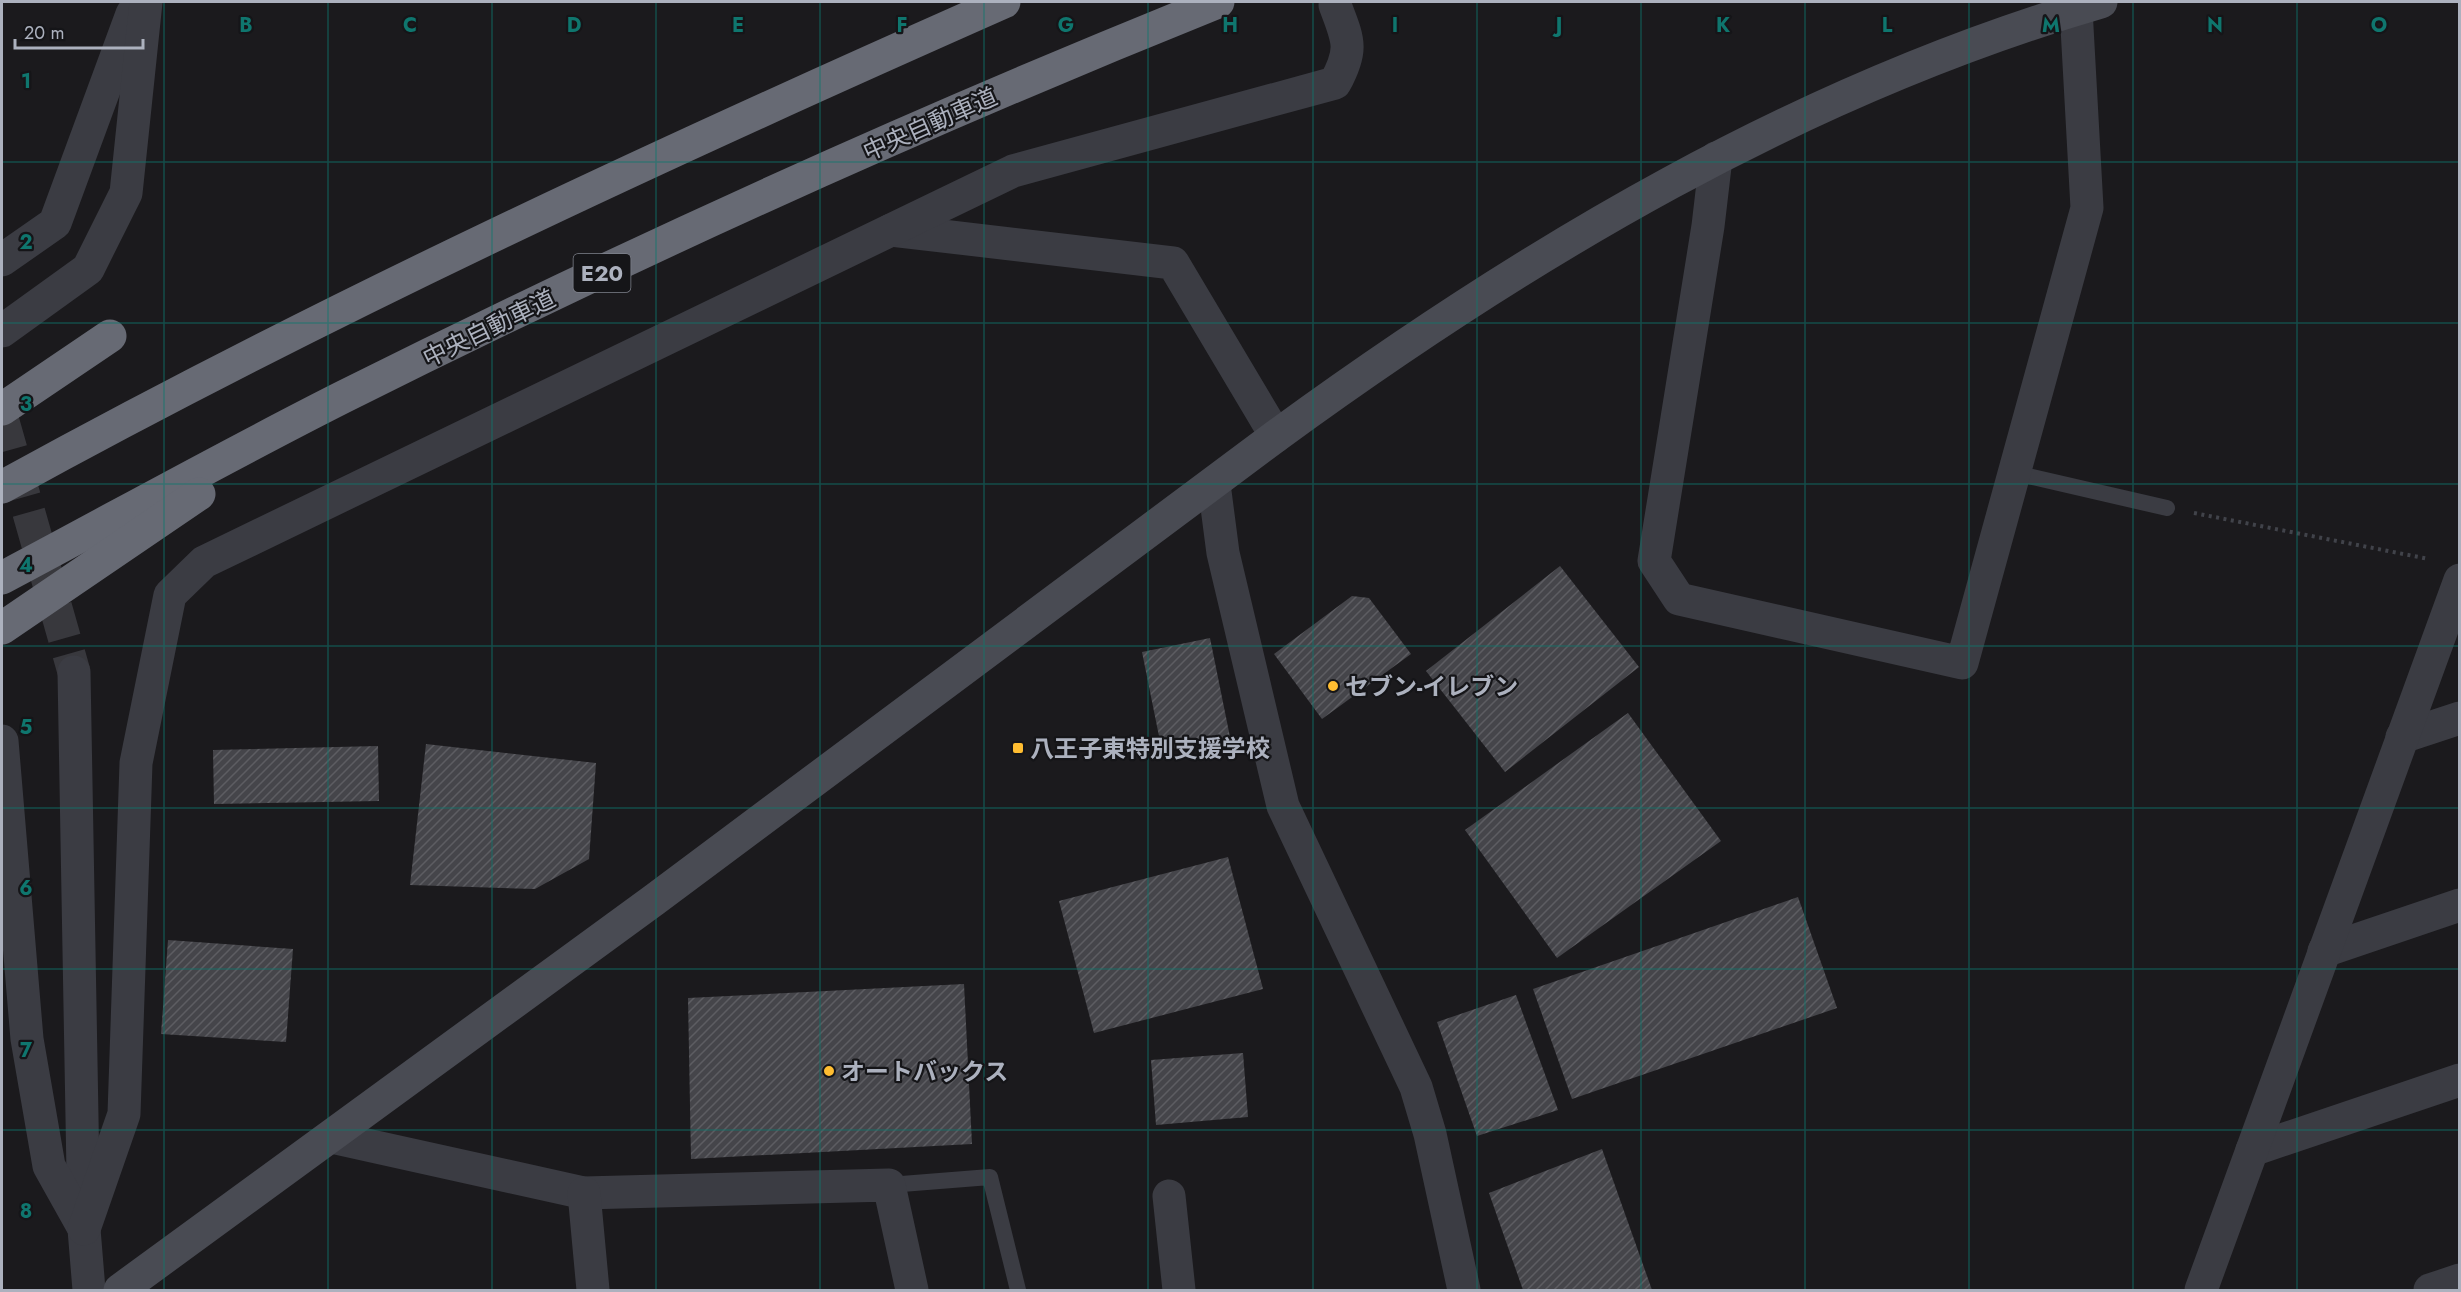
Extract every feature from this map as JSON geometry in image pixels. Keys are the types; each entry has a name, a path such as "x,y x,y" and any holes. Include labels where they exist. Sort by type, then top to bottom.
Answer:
{"highway":[{"path":"2,487 354,302 731,123 1004,2"},
{"name":"中央自動車道","path":"2,578 342,398 748,204 1100,49 1218,2"},
{"path":"2,409 110,336"},
{"path":"2,628 342,398"}],"street":[{"path":"2,260 55,223 137,2"},
{"path":"2,331 88,269 126,193 146,2"},
{"path":"84,1229 124,1114 136,763 170,595 204,562 1013,171 1335,83 1346,62 1348,39 1335,5"},
{"path":"120,1290 331,1137 1276,436 1355,379 1522,267 1716,159 1841,97 1968,46 2088,5 2087,208 1962,663 1679,599 1654,561 1708,226 1716,159"},
{"path":"891,230 1173,263 1276,436"},
{"path":"1214,484 1223,553 1283,806 1416,1087 1430,1134 1464,1290"},
{"path":"2201,1290 2402,737 2448,570"},
{"path":"74,672 84,1229 89,1290"},
{"path":"2402,737 2460,718"},
{"path":"2,741 27,1039 49,1166 84,1229"},
{"path":"2324,951 2460,905"},
{"path":"2252,1150 2460,1080"},
{"path":"331,1137 584,1193 889,1185 912,1290"},
{"path":"584,1193 593,1290"},
{"path":"1169,1196 1179,1290"},
{"path":"2430,1290 2460,1280"}],"lane":[{"path":"2015,472 2167,508"},
{"path":"889,1185 990,1177 1018,1290"}],"path":[{"path":"2167,508 2448,570"}],"building":[{"path":"1560,566 1639,667 1505,772 1426,671"},
{"name":"セブン-イレブン","path":"1352,596 1369,598 1411,654 1322,719 1274,654"},
{"path":"1210,638 1230,737 1162,751 1142,652"},
{"path":"1628,713 1721,841 1557,958 1465,830"},
{"path":"426,744 596,763 589,859 535,889 410,885"},
{"path":"378,746 379,801 214,804 213,750"},
{"path":"1228,857 1263,989 1094,1033 1059,901"},
{"path":"1798,897 1837,1008 1572,1099 1533,989"},
{"path":"168,940 293,949 286,1042 161,1034"},
{"name":"オートバックス","path":"964,984 972,1144 691,1159 688,998"},
{"path":"1516,995 1558,1110 1477,1136 1437,1022"},
{"path":"1243,1053 1248,1117 1156,1125 1151,1060"},
{"path":"1602,1149 1652,1290 1523,1290 1489,1193"}],"tunnel":[{"path":"2,418 74,672"}],"place":[{"name":"セブン-イレブン","path":"1333,686"},
{"name":"八王子東特別支援学校","path":"1018,748"},
{"name":"オートバックス","path":"829,1071"}]}
